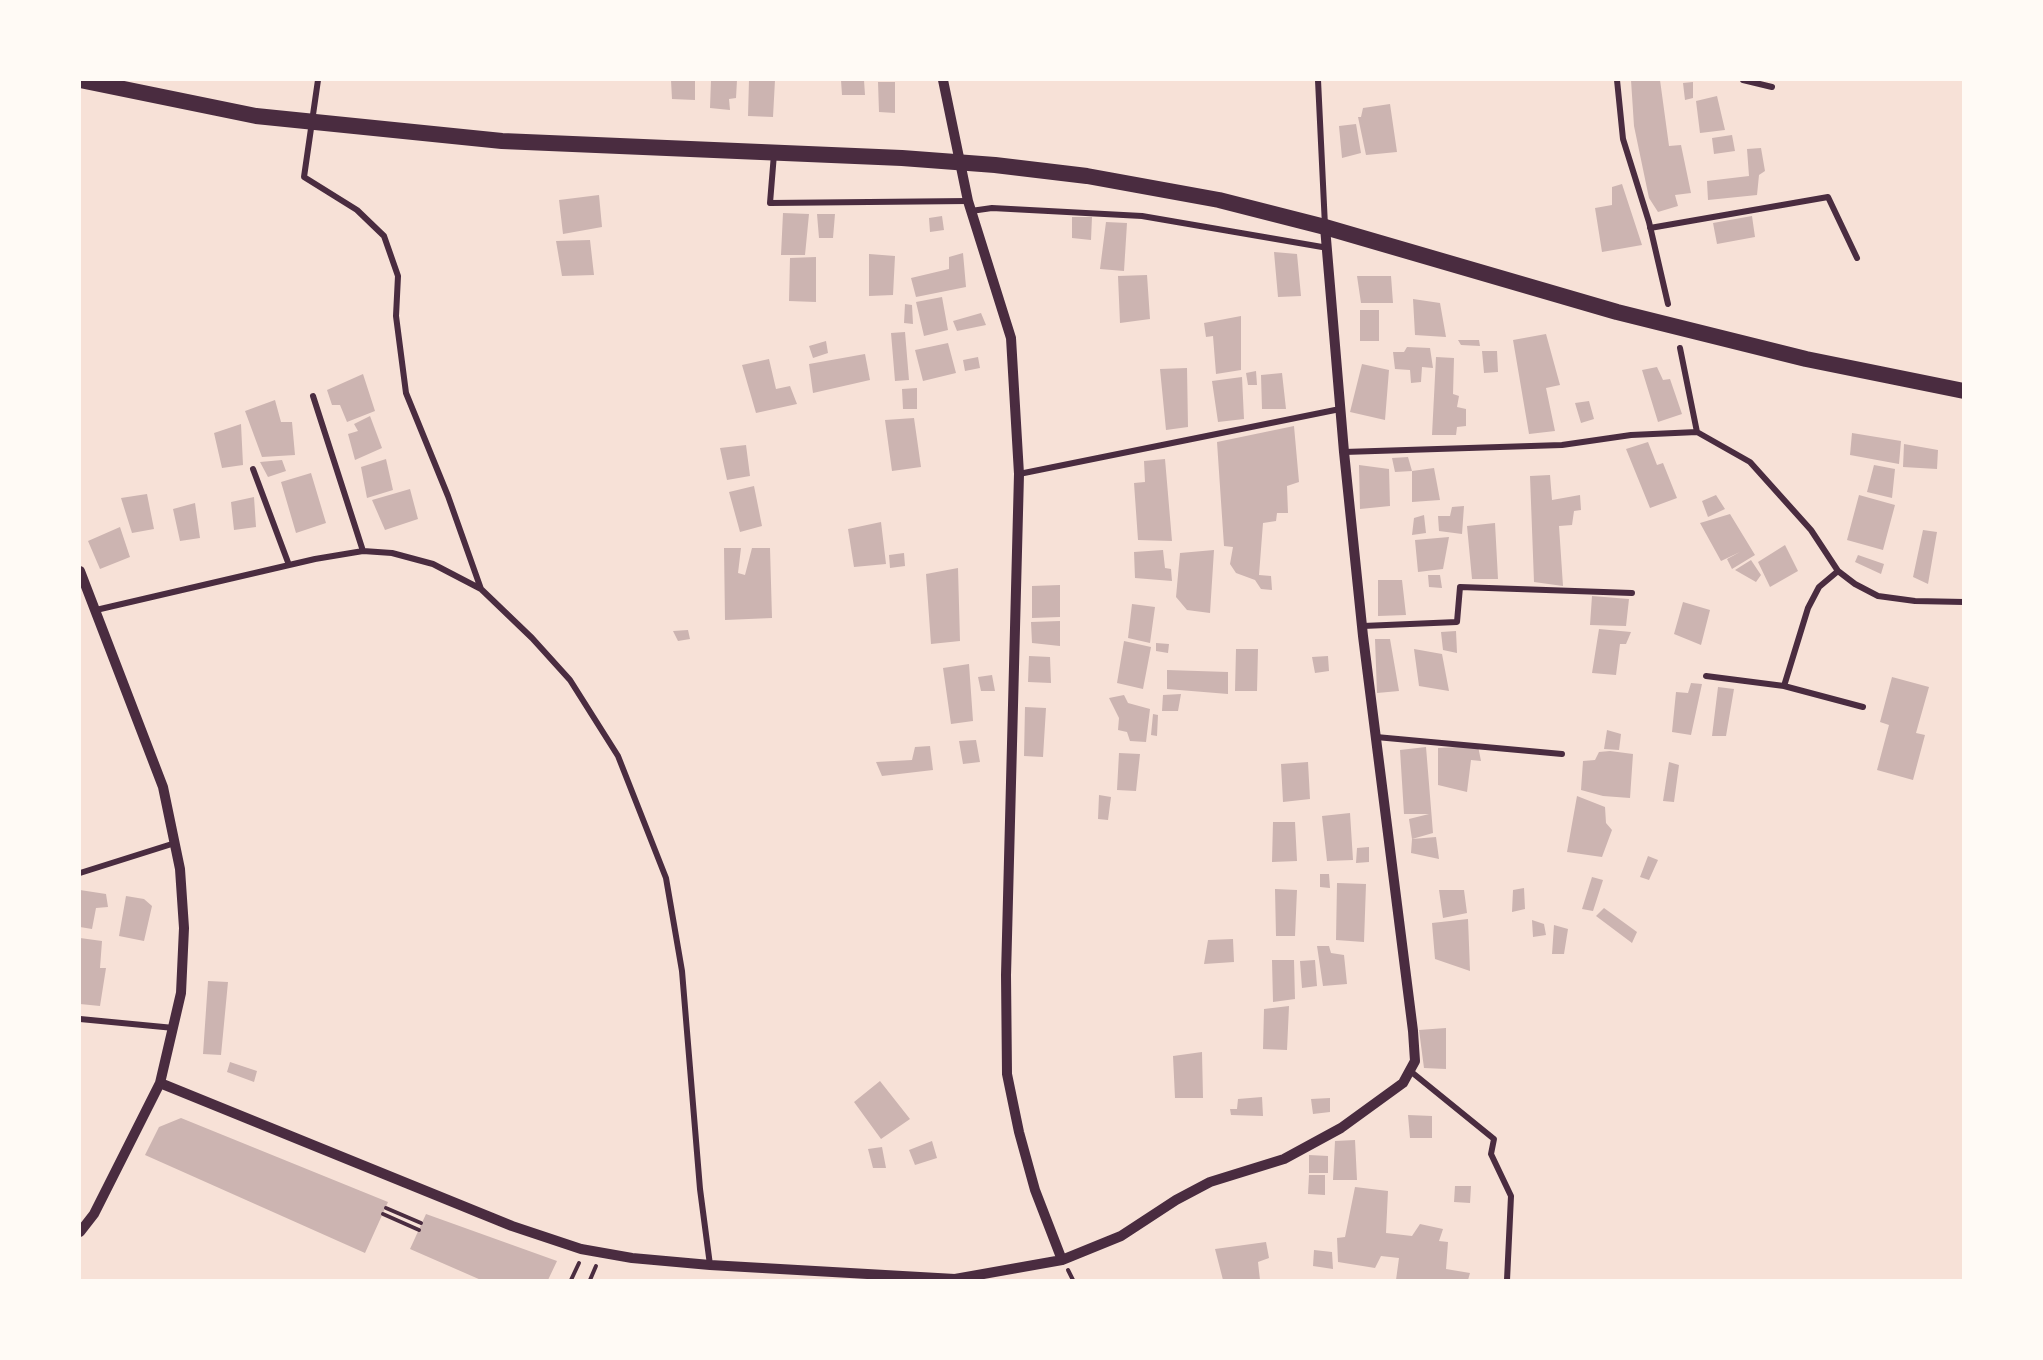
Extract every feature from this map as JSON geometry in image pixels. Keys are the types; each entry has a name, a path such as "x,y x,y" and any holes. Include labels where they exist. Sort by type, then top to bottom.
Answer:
{"highway":[{"path":"80,80 256,116 502,141 902,158 995,165 1088,176 1208,198 1325,227 1617,312 1806,359 1964,391"}],"street":[{"path":"318,80 304,177 357,210 384,236 398,276 396,316 406,393 448,496 481,589"},
{"path":"943,80 969,206 1011,338 1019,474 1006,975 1007,1074 1019,1132 1035,1190 1062,1260"},
{"path":"160,1083 512,1226 581,1249 632,1258 805,1276 955,1279 1062,1260 1121,1236 1176,1200 1210,1182 1284,1159 1341,1128 1403,1083 1415,1060 1413,1031 1375,737 1344,452 1325,227 1317,80"},
{"path":"1617,80 1623,139 1650,228 1668,304"},
{"path":"1743,80 1772,87"},
{"path":"774,153 770,203 969,206 1142,216 1328,248"},
{"path":"1650,228 1828,197 1857,258"},
{"path":"1680,348 1698,432"},
{"path":"314,396 363,550"},
{"path":"1019,474 1340,409"},
{"path":"1344,452 1562,446 1631,435 1698,432 1750,462 1811,530 1838,572 1878,596 1915,601 1964,602"},
{"path":"253,469 289,565"},
{"path":"96,610 363,550 392,553 433,564 481,589 532,638 570,680 618,756 666,878 682,971 700,1189 710,1265"},
{"path":"80,572 162,787 180,869 184,928 181,993 160,1083 94,1214 80,1232"},
{"path":"1784,686 1808,608 1819,587 1838,572"},
{"path":"1363,626 1457,622 1460,587 1632,593"},
{"path":"1706,676 1784,686 1863,707"},
{"path":"1375,737 1562,754"},
{"path":"80,873 175,843"},
{"path":"80,1019 174,1028"},
{"path":"1409,1071 1494,1139 1491,1154 1511,1196 1507,1281"}],"path":[{"path":"386,1208 422,1223"},
{"path":"383,1214 418,1230"},
{"path":"571,1281 579,1263"},
{"path":"590,1281 596,1266"}],"building":[{"path":"671,80 695,80 695,100 672,99"},
{"path":"711,80 737,80 736,98 729,99 730,110 710,108"},
{"path":"749,80 775,80 773,117 748,116"},
{"path":"841,80 864,80 865,95 842,95"},
{"path":"1631,80 1660,80 1669,146 1681,145 1691,193 1675,195 1678,206 1658,212 1649,198 1634,126"},
{"path":"878,82 895,82 895,113 879,112"},
{"path":"1693,82 1693,98 1685,100 1683,83"},
{"path":"1717,96 1725,130 1700,133 1696,101"},
{"path":"1390,104 1397,152 1366,155 1358,117 1361,117 1363,108"},
{"path":"1356,124 1361,153 1342,158 1339,126"},
{"path":"1732,135 1735,151 1714,154 1712,138"},
{"path":"1761,148 1765,171 1759,175 1757,195 1708,200 1707,181 1749,176 1747,149"},
{"path":"1622,184 1642,245 1602,252 1595,208 1612,205 1612,187"},
{"path":"599,195 602,227 563,234 559,200"},
{"path":"783,213 809,214 805,255 781,255"},
{"path":"817,214 835,214 833,238 819,238"},
{"path":"942,216 944,230 930,232 929,218"},
{"path":"1752,216 1755,237 1717,244 1713,223"},
{"path":"1072,217 1092,217 1091,240 1072,238"},
{"path":"1106,222 1127,223 1124,271 1100,269"},
{"path":"590,240 594,275 562,276 556,241"},
{"path":"1274,252 1297,254 1301,296 1278,297"},
{"path":"963,253 966,287 916,297 911,278 949,269 949,257"},
{"path":"869,254 895,256 893,295 869,296"},
{"path":"816,257 816,302 789,301 790,258"},
{"path":"1147,275 1150,319 1120,323 1118,276"},
{"path":"1357,276 1391,276 1393,303 1361,303"},
{"path":"942,297 948,330 924,336 916,302"},
{"path":"1413,299 1440,303 1446,337 1415,335"},
{"path":"905,304 912,305 913,324 904,323"},
{"path":"1360,310 1379,310 1379,341 1360,341"},
{"path":"981,313 986,325 957,331 953,321"},
{"path":"1241,316 1241,370 1216,374 1213,336 1206,337 1204,323"},
{"path":"905,332 909,380 895,381 891,333"},
{"path":"1546,334 1560,385 1546,388 1555,431 1529,434 1513,340"},
{"path":"1458,340 1479,340 1480,346 1461,345"},
{"path":"826,341 828,353 813,358 809,346"},
{"path":"948,343 956,373 923,381 915,350"},
{"path":"1407,347 1430,348 1433,368 1422,367 1421,382 1411,383 1410,370 1395,369 1393,352 1404,352"},
{"path":"1482,351 1497,351 1498,372 1484,373"},
{"path":"865,354 870,380 813,393 809,364"},
{"path":"978,357 980,368 965,371 963,360"},
{"path":"1436,357 1454,358 1453,394 1459,396 1457,407 1466,409 1466,426 1457,427 1456,435 1432,435"},
{"path":"769,359 776,389 790,386 797,404 756,413 742,365"},
{"path":"1362,364 1389,370 1385,420 1350,412"},
{"path":"1657,367 1663,380 1670,379 1682,414 1658,422 1642,370"},
{"path":"1187,368 1188,427 1166,430 1160,369"},
{"path":"1256,371 1257,385 1248,385 1246,373"},
{"path":"1282,373 1286,409 1262,409 1261,375"},
{"path":"363,374 375,411 347,422 340,405 332,405 327,390"},
{"path":"1242,377 1244,419 1218,422 1212,381"},
{"path":"917,388 917,409 903,409 902,389"},
{"path":"275,400 281,422 292,422 295,455 262,457 245,411"},
{"path":"1589,401 1594,419 1581,423 1575,403"},
{"path":"370,416 382,448 355,460 348,434 358,431 354,424"},
{"path":"914,418 921,467 892,471 885,420"},
{"path":"241,424 243,465 222,468 214,433"},
{"path":"1294,426 1299,482 1287,486 1288,513 1277,513 1276,521 1263,523 1259,575 1271,576 1272,590 1261,589 1255,580 1236,573 1230,564 1233,547 1224,546 1217,442"},
{"path":"1852,433 1901,441 1899,464 1850,455"},
{"path":"1648,442 1657,465 1663,463 1677,498 1650,508 1626,449"},
{"path":"1904,444 1938,450 1937,469 1903,467"},
{"path":"746,445 750,476 727,480 720,448"},
{"path":"1408,457 1412,471 1395,472 1392,458"},
{"path":"386,459 393,490 367,498 361,467"},
{"path":"1165,459 1172,541 1138,540 1134,483 1145,482 1144,461"},
{"path":"282,460 286,471 268,477 260,462"},
{"path":"1359,465 1389,469 1390,506 1360,509"},
{"path":"1874,465 1895,469 1892,498 1867,492"},
{"path":"1434,468 1440,500 1412,502 1412,471"},
{"path":"311,473 326,523 296,533 281,482"},
{"path":"1550,475 1552,500 1580,495 1581,510 1574,511 1572,525 1559,526 1563,586 1534,582 1530,476"},
{"path":"754,486 762,526 740,532 729,492"},
{"path":"410,489 418,519 385,530 372,500"},
{"path":"147,494 154,529 132,533 121,498"},
{"path":"1716,495 1725,509 1708,517 1702,501"},
{"path":"1859,495 1895,505 1883,550 1847,540"},
{"path":"254,497 256,527 234,530 231,502"},
{"path":"195,503 200,538 180,541 173,509"},
{"path":"1464,506 1462,534 1439,531 1438,516 1450,516 1452,507"},
{"path":"1730,514 1755,555 1732,569 1727,559 1740,552 1721,561 1700,523"},
{"path":"1424,515 1426,533 1412,535 1414,518"},
{"path":"881,522 886,564 854,567 848,529"},
{"path":"1495,523 1498,579 1472,579 1467,526"},
{"path":"120,527 130,557 100,569 88,541"},
{"path":"1923,530 1937,532 1928,584 1913,577"},
{"path":"1449,537 1443,569 1418,572 1415,540"},
{"path":"1785,545 1798,571 1770,587 1758,562"},
{"path":"724,548 741,548 738,573 745,575 752,548 770,548 772,618 725,620"},
{"path":"1163,550 1165,568 1171,569 1172,581 1135,578 1134,552"},
{"path":"1214,550 1210,613 1187,610 1176,597 1180,553"},
{"path":"904,553 905,566 890,568 889,555"},
{"path":"1858,555 1884,564 1881,574 1855,562"},
{"path":"1751,560 1761,575 1756,582 1735,570"},
{"path":"958,568 960,641 931,644 926,574"},
{"path":"1428,575 1440,575 1442,588 1429,587"},
{"path":"1378,580 1402,580 1406,615 1378,616"},
{"path":"1060,585 1060,617 1032,618 1032,586"},
{"path":"1592,596 1629,599 1626,626 1590,625"},
{"path":"1683,602 1710,610 1701,645 1674,634"},
{"path":"1132,604 1155,607 1150,643 1128,638"},
{"path":"1060,621 1060,646 1032,643 1031,622"},
{"path":"1599,629 1631,632 1626,644 1620,644 1616,675 1592,673"},
{"path":"688,630 690,639 678,641 673,631"},
{"path":"1456,631 1457,653 1443,650 1441,632"},
{"path":"1375,639 1390,639 1399,691 1377,693"},
{"path":"1124,641 1151,647 1143,689 1117,683"},
{"path":"1156,643 1169,644 1168,653 1156,651"},
{"path":"1236,649 1258,649 1257,691 1235,691"},
{"path":"1414,649 1442,654 1449,691 1419,686"},
{"path":"1029,656 1050,657 1051,683 1028,682"},
{"path":"1328,656 1329,671 1315,673 1312,657"},
{"path":"969,664 973,721 951,724 943,668"},
{"path":"1167,670 1228,672 1228,694 1167,689"},
{"path":"992,675 995,691 981,691 978,677"},
{"path":"1892,677 1929,687 1916,733 1925,735 1913,780 1877,770 1889,725 1880,722"},
{"path":"1691,683 1702,684 1691,735 1672,732 1676,692 1688,693"},
{"path":"1718,687 1734,689 1726,736 1712,736"},
{"path":"1181,694 1178,711 1162,711 1163,695"},
{"path":"1124,695 1128,703 1150,709 1146,742 1130,741 1127,732 1118,730 1119,718 1109,698"},
{"path":"1025,707 1046,708 1043,757 1024,756"},
{"path":"1153,714 1158,715 1157,736 1151,735"},
{"path":"1607,730 1621,734 1619,750 1604,749"},
{"path":"976,740 980,762 963,764 959,741"},
{"path":"930,746 933,770 882,776 876,762 912,760 915,747"},
{"path":"1478,746 1481,761 1471,760 1467,792 1438,785 1438,748"},
{"path":"1426,747 1433,833 1412,839 1409,819 1429,814 1404,814 1400,750"},
{"path":"1599,752 1633,754 1630,798 1603,796 1581,790 1583,761 1595,760"},
{"path":"1119,753 1140,754 1136,791 1117,790"},
{"path":"1308,762 1310,799 1283,802 1281,764"},
{"path":"1669,762 1679,765 1674,802 1663,801"},
{"path":"1099,795 1111,797 1108,820 1098,819"},
{"path":"1577,796 1605,807 1606,823 1612,830 1602,857 1567,852"},
{"path":"1350,813 1353,860 1327,861 1322,816"},
{"path":"1273,822 1295,822 1297,861 1272,862"},
{"path":"1436,837 1439,859 1411,853 1412,839"},
{"path":"1369,847 1369,862 1356,863 1357,848"},
{"path":"1648,856 1658,860 1649,880 1640,877"},
{"path":"1320,874 1329,874 1330,888 1320,887"},
{"path":"1592,877 1603,880 1593,911 1582,909"},
{"path":"1337,883 1366,884 1364,942 1336,940"},
{"path":"1524,888 1525,909 1512,912 1513,890"},
{"path":"1275,889 1297,890 1295,936 1276,936"},
{"path":"80,890 106,894 108,907 96,908 92,929 80,927"},
{"path":"1439,890 1464,890 1467,913 1443,918"},
{"path":"126,896 144,899 152,906 144,941 119,936"},
{"path":"1604,908 1637,932 1632,943 1596,916"},
{"path":"1468,919 1470,971 1435,959 1432,923"},
{"path":"1532,920 1544,924 1546,935 1533,937"},
{"path":"1554,925 1568,929 1564,954 1552,954"},
{"path":"80,938 102,941 100,968 106,968 100,1006 80,1004"},
{"path":"1233,939 1234,962 1204,964 1208,940"},
{"path":"1317,946 1329,946 1331,953 1344,955 1347,984 1323,986"},
{"path":"1272,960 1294,960 1295,999 1273,1002"},
{"path":"1315,960 1317,986 1302,988 1300,961"},
{"path":"208,981 228,982 221,1055 203,1054"},
{"path":"1289,1006 1287,1050 1263,1049 1264,1009"},
{"path":"1446,1028 1446,1069 1424,1068 1419,1030"},
{"path":"1202,1052 1203,1098 1175,1098 1173,1056"},
{"path":"230,1062 257,1071 254,1082 227,1072"},
{"path":"880,1081 910,1119 881,1139 854,1102"},
{"path":"1262,1097 1263,1116 1231,1115 1230,1109 1237,1109 1238,1099"},
{"path":"1330,1098 1330,1112 1313,1114 1311,1099"},
{"path":"1408,1115 1432,1116 1432,1138 1410,1138"},
{"path":"181,1118 388,1202 365,1253 145,1155 159,1127"},
{"path":"1355,1140 1357,1180 1333,1180 1335,1141"},
{"path":"932,1141 937,1158 915,1165 909,1150"},
{"path":"882,1147 886,1168 873,1168 868,1149"},
{"path":"1309,1155 1328,1156 1328,1173 1309,1173"},
{"path":"1309,1175 1325,1175 1325,1195 1308,1194"},
{"path":"1455,1186 1471,1186 1470,1203 1454,1202"},
{"path":"1355,1187 1388,1191 1386,1233 1412,1236 1420,1224 1443,1229 1439,1241 1448,1242 1446,1269 1470,1273 1468,1280 1396,1280 1399,1258 1381,1256 1375,1268 1338,1262 1337,1238 1345,1237"},
{"path":"426,1214 557,1261 548,1280 481,1280 410,1249"},
{"path":"1266,1242 1269,1258 1258,1262 1260,1280 1223,1280 1215,1249"},
{"path":"1314,1250 1332,1252 1333,1269 1313,1266"}]}
